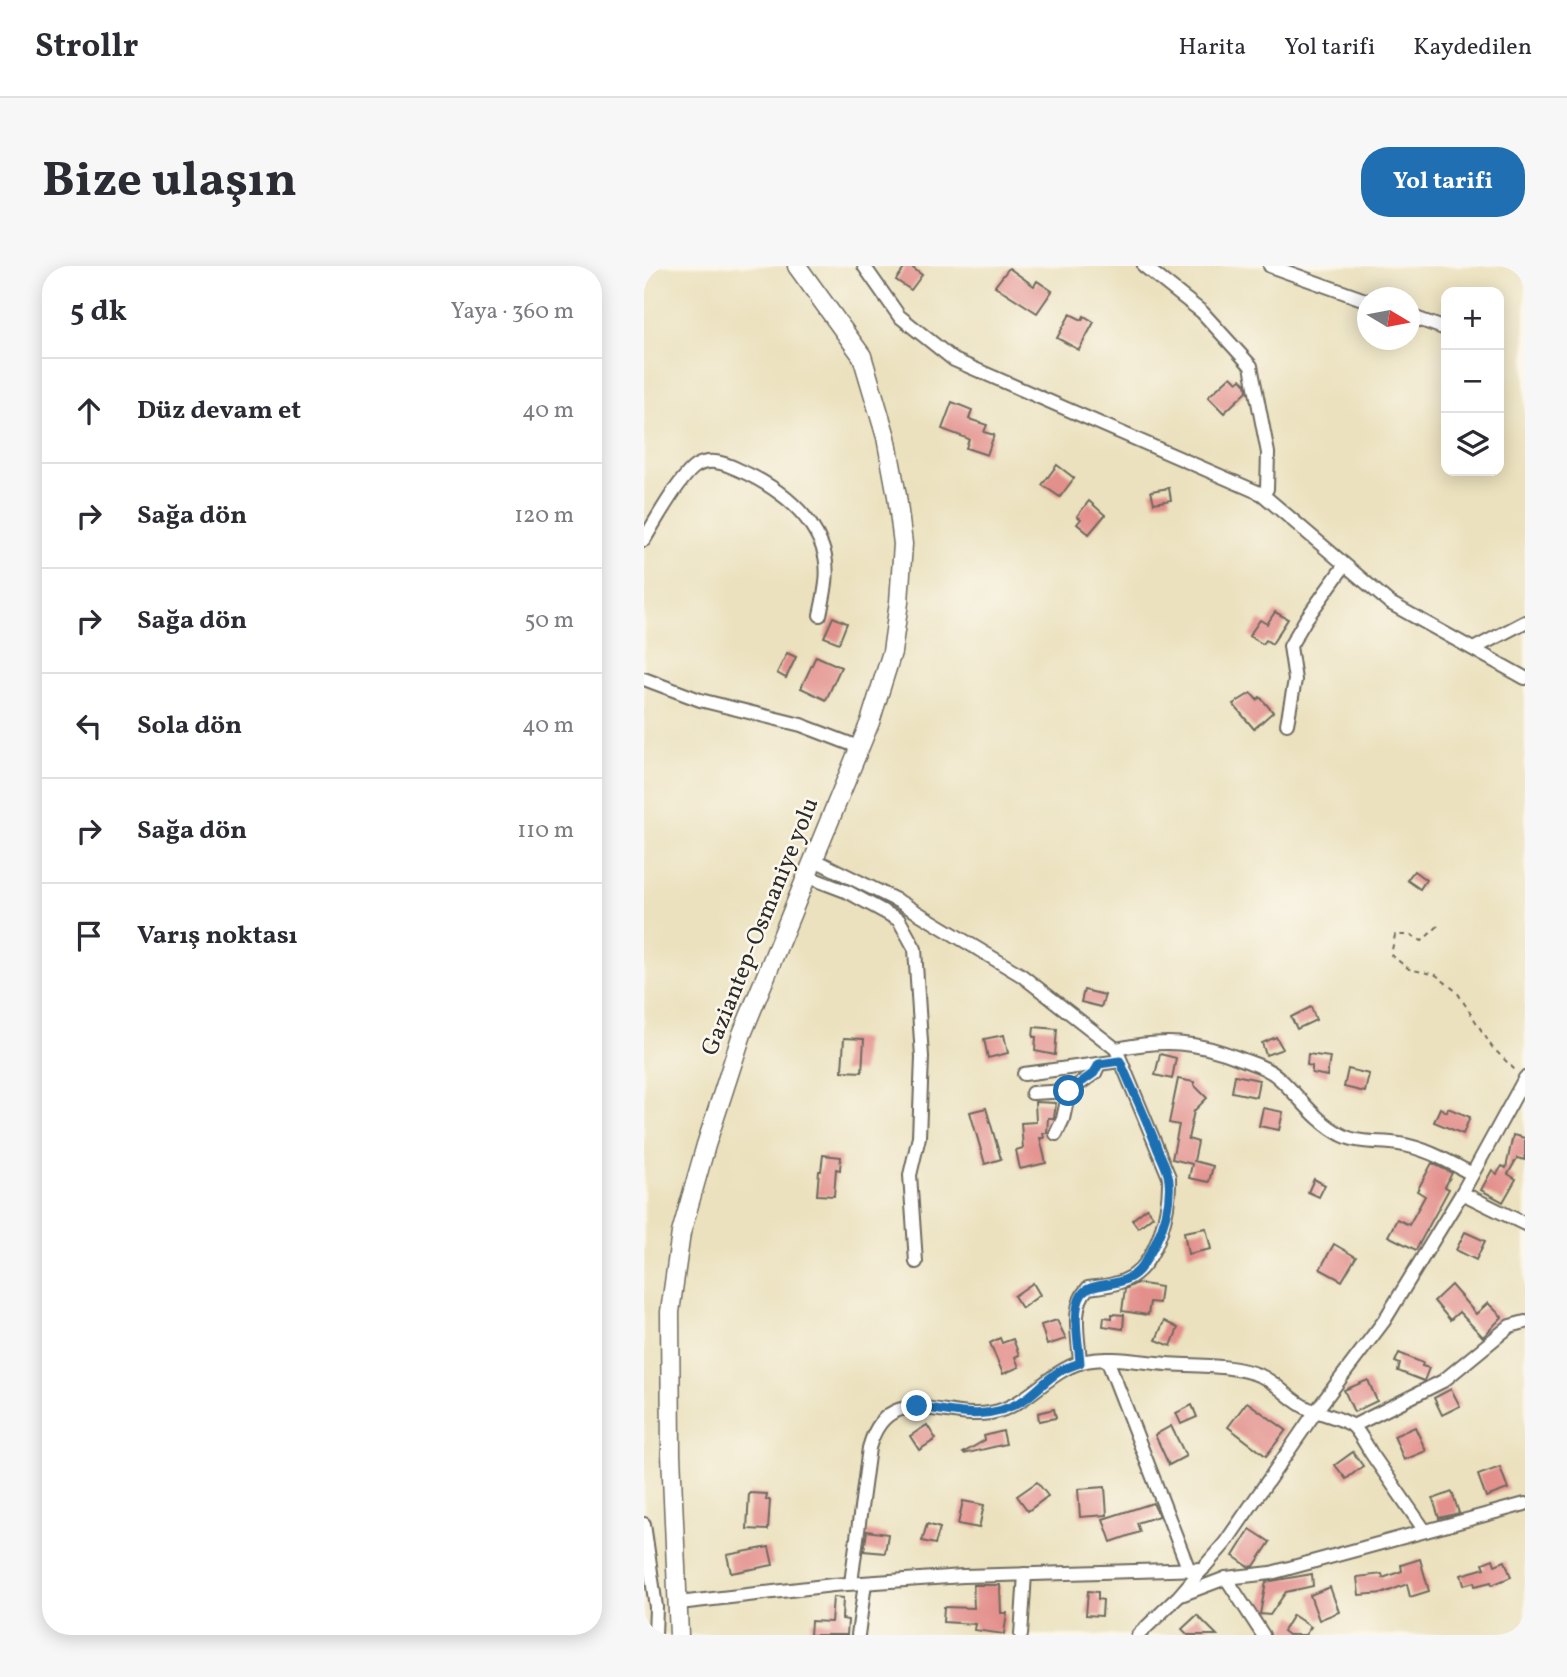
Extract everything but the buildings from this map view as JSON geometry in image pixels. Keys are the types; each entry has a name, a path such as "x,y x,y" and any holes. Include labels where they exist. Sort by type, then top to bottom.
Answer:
{"highway":[{"name":"Gaziantep-Osmaniye yolu","path":"679,1635 671,1454 670,1312 681,1233 705,1145 742,1034 861,748 892,652 899,602 903,544 897,496 886,437 862,356 797,266"}],"street":[{"path":"864,266 899,316 954,360 1262,494 1390,603 1525,678"},
{"path":"1144,266 1202,312 1251,366 1268,453 1267,489 1262,494"},
{"path":"1270,266 1357,297"},
{"path":"1420,320 1441,327"},
{"path":"644,540 688,473 705,462 725,464 761,480 779,492 800,512 818,536 827,566 827,583 820,615"},
{"path":"1287,724 1295,680 1290,646 1344,566"},
{"path":"1475,648 1525,622"},
{"path":"644,678 700,700 801,725 861,748"},
{"path":"813,859 900,902 1021,975 1118,1055 1169,1177 1169,1194 1162,1228 1141,1268 1118,1284 1088,1288 1081,1295 1077,1313 1080,1363"},
{"path":"806,876 848,892 899,920 915,949 922,1057 919,1137 910,1175 916,1262"},
{"path":"1024,1074 1099,1064 1149,1042 1189,1043 1224,1052 1264,1068 1277,1076 1314,1113 1341,1135 1358,1141 1401,1144 1420,1149 1472,1174"},
{"path":"1032,1093 1069,1091 1094,1073 1099,1064"},
{"path":"1138,1635 1179,1596 1225,1543 1316,1411 1384,1321 1462,1193 1520,1074"},
{"path":"1056,1134 1063,1119 1069,1091"},
{"path":"1462,1193 1525,1224"},
{"path":"1353,1426 1443,1381 1510,1326 1525,1322"},
{"path":"851,1583 869,1448 873,1435 887,1416 897,1410 917,1406 961,1415 994,1413 1022,1401 1060,1371 1080,1363 1107,1359 1246,1371 1273,1383 1305,1408 1353,1426 1425,1531"},
{"path":"1107,1359 1189,1570"},
{"path":"1179,1596 1226,1578 1271,1573 1525,1504"},
{"path":"645,1531 656,1607 655,1635"},
{"path":"679,1603 851,1583 1203,1569"},
{"path":"1021,1635 1025,1574"},
{"path":"1226,1578 1263,1635"},
{"path":"858,1635 865,1583"}],"path":[{"path":"1438,926 1422,941 1411,935 1395,935 1391,955 1409,970 1436,975 1457,992 1492,1047 1520,1074"}],"route":[{"path":"917,1406 961,1415 979,1415 994,1413 1022,1401 1060,1371 1080,1363 1077,1307 1084,1291 1088,1288 1118,1284 1141,1268 1150,1254 1167,1209 1169,1177 1146,1117 1120,1061 1099,1064 1094,1073 1069,1091"}]}
